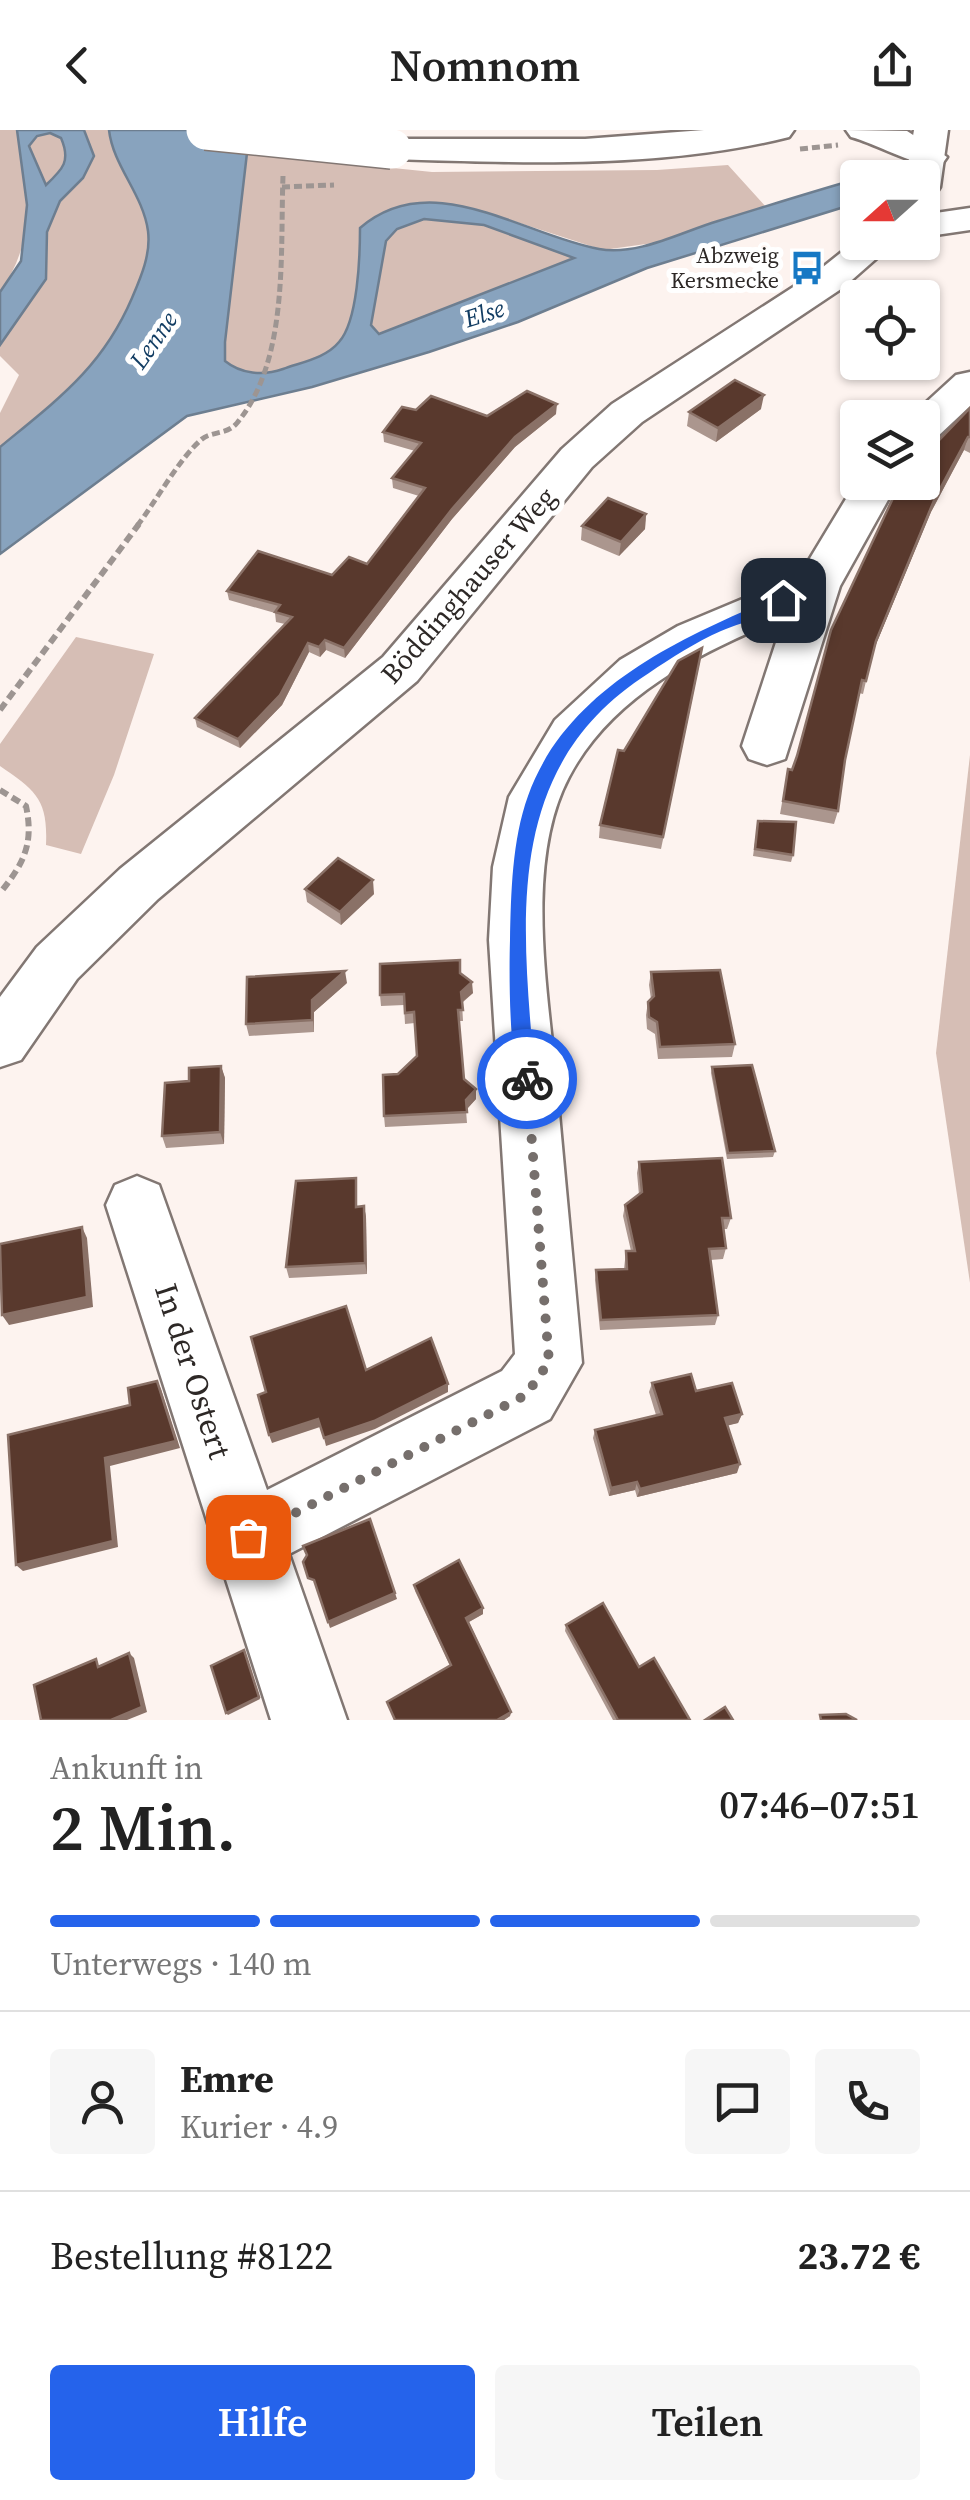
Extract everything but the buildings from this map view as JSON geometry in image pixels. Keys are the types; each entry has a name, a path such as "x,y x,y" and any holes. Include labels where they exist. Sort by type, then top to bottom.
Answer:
{"street":[{"path":"206,130 392,150 568,149 695,142 777,130"},
{"path":"863,130 895,138 929,154"},
{"path":"940,223 970,219"},
{"name":"Böddinghauser Weg","path":"0,1042 57,963 139,884 400,669 540,501 602,436 628,413 855,260"},
{"path":"940,412 970,384"},
{"path":"767,746 817,586 866,500"},
{"path":"248,1537 526,1395 544,1375 549,1362 518,963 519,884 535,796 558,754 590,712 640,671 711,630 817,586"},
{"name":"In der Ostert","path":"137,1205 310,1720"}],"path":[{"path":"0,710 202,438 230,430 239,421 269,358 278,320 281,187"},
{"path":"0,790 26,806 32,833 30,856 0,893"}],"shaded area":[{"path":"0,130 17,130 27,214 20,253 0,292"},
{"path":"84,130 109,130 116,156 145,218 149,240 144,265 120,323 92,364 59,398 0,447 0,413 19,375 0,356 0,345 46,279 47,232 60,201 83,178 94,156"},
{"path":"50,133 61,138 65,159 46,186 29,146 37,136"},
{"path":"247,153 432,172 657,170 728,165 766,207 653,243 603,250 473,208 360,228 354,304 339,342 305,362 260,373 238,369 225,361"},
{"path":"424,219 484,225 574,258 379,334 371,325 386,241 397,228"},
{"path":"76,637 154,654 114,775 81,854 46,845 42,806 23,782 0,766 0,744"},
{"path":"970,755 970,1283 936,1053"}],"water":[{"path":"17,130 84,130 94,156 83,178 60,201 47,232 46,279 0,345 0,292 21,261 27,205","holes":["50,133 61,138 64,164 46,185 29,146 37,136"]},
{"path":"109,130 243,130 247,153 225,361 238,369 260,373 306,362 339,342 354,304 360,228 388,211 417,203 447,204 478,210 570,242 614,250 659,242 840,184 840,208 647,268 518,322 429,352 312,387 187,416 0,554 0,447 59,398 92,364 120,323 144,265 149,240 145,218 116,156","holes":["424,219 484,225 574,258 379,334 371,325 386,241 397,229"]}],"way so far":[{"path":"248,1537 526,1395 544,1375 549,1362 527,1079"}],"place":[{"name":"Abzweig Kersmecke","path":"807,268"}],"route":[{"path":"527,1079 518,963 519,884 535,796 558,754 590,712 640,671 711,630 783,600"}],"water label":[{"name":"Else","path":"484,313"},
{"name":"Lenne","path":"153,340"}]}
